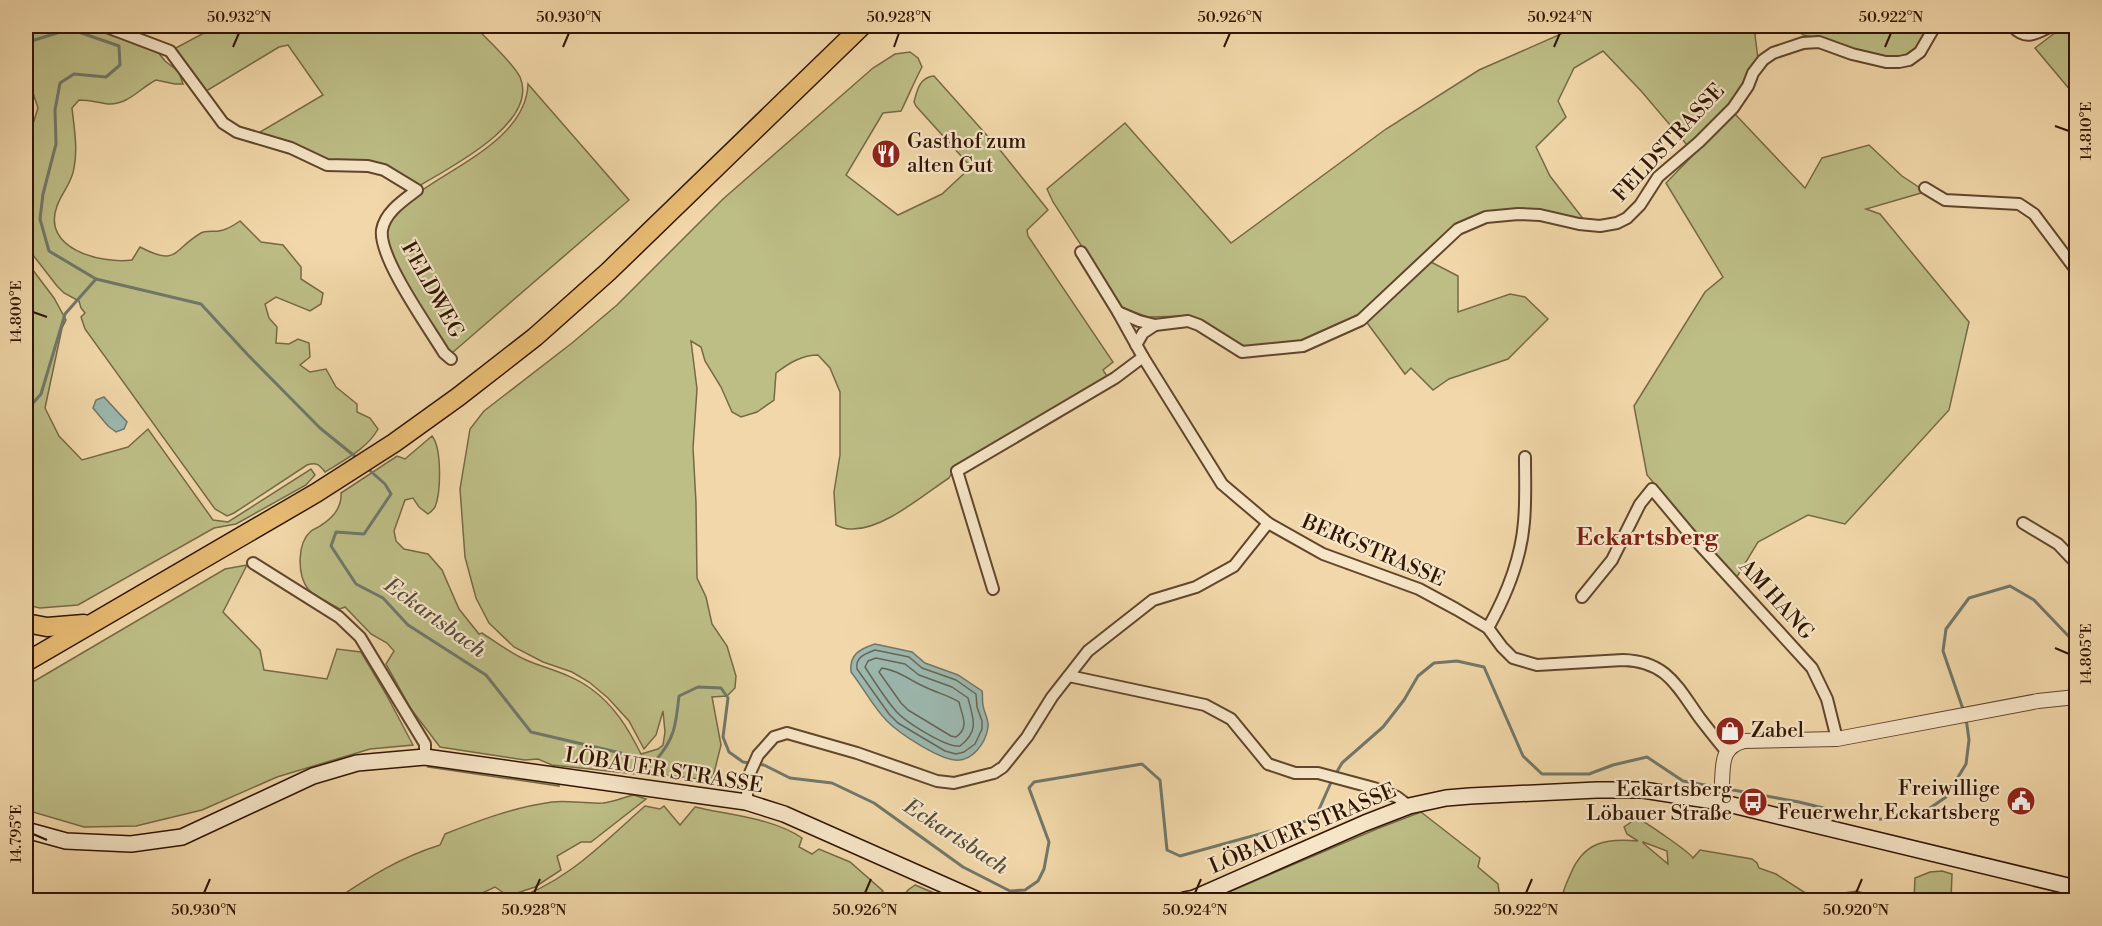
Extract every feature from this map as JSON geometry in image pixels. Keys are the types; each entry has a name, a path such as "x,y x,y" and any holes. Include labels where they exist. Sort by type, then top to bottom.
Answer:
{"highway":[{"path":"26,662 316,493 394,443 497,367 608,272 862,26"},
{"path":"26,623 47,627 89,624"}],"main road":[{"name":"LÖBAUER STRASSE","path":"26,830 66,841 130,844 182,837 313,776 357,763 429,758 746,802 784,814 978,900"},
{"name":"LÖBAUER STRASSE","path":"1184,900 1194,898 1373,819 1409,806 1446,798 1597,790 1721,793 2076,888"}],"street":[{"name":"FELDWEG","path":"104,26 170,51 224,123 237,132 291,148 327,165 368,166 384,170 417,190 394,208 382,230 384,248 393,270 444,353 451,359"},
{"name":"FELDSTRASSE","path":"1118,312 1155,325 1188,321 1199,325 1242,352 1303,346 1360,320 1458,229 1486,217 1518,214 1540,215 1579,224 1600,226 1617,223 1627,218 1640,205 1658,177 1699,142 1733,108 1763,60 1773,52 1803,43 1819,42 1852,54 1886,62 1899,62 1909,60 1920,52 1935,26"},
{"path":"2012,26 2019,34 2025,35 2034,34 2051,26"},
{"path":"1925,188 1945,200 2019,204 2034,214 2076,270"},
{"name":"BERGSTRASSE","path":"1081,252 1222,484 1268,523 1323,554 1419,589 1488,628 1513,658 1537,665 1623,660 1638,661 1653,666 1672,679 1726,751"},
{"path":"1136,345 1143,333 1155,325"},
{"path":"993,589 957,471 1115,378 1143,357"},
{"path":"1488,628 1504,600 1524,524 1525,457"},
{"name":"AM HANG","path":"1582,597 1612,560 1640,504 1652,489 1688,532 1812,668 1827,699 1838,739"},
{"path":"746,802 750,773 758,754 774,737 787,733 857,753 937,781 966,782 994,773 1003,767 1027,737 1052,697 1088,651 1153,600 1196,587 1234,566 1268,523"},
{"path":"2023,523 2058,544 2076,563"},
{"path":"253,563 331,612 360,637 425,744 429,758"},
{"path":"1069,676 1205,705 1231,719 1268,764 1295,773 1324,774 1342,779 1388,793 1409,806"},
{"path":"1721,793 1726,751 1744,741 1838,739 2038,701 2076,697"}],"green space":[{"path":"26,26 91,26 157,51 179,72 183,84 156,80 122,102 108,104 79,100 72,108 76,153 73,173 57,206 54,221 58,233 77,251 90,256 119,261 132,260 140,247 161,256 168,256 201,233 225,230 240,221 261,242 283,245 301,267 301,279 323,293 321,304 310,311 276,297 265,304 269,318 277,327 276,343 289,344 298,339 309,343 310,357 300,365 310,372 326,369 336,387 357,404 357,412 370,418 378,429 361,448 325,472 317,464 307,465 227,516 215,509 85,329 81,317 85,313 79,301 64,293 57,286 26,246 26,146 38,108 28,78"},
{"path":"217,26 474,26 517,71 523,94 517,111 487,142 449,169 417,187 387,170 334,164 255,135 323,95 288,45 279,47 203,93 172,50"},
{"path":"1579,26 1764,26 1760,27 1755,35 1758,59 1727,109 1687,145 1603,51 1574,68 1558,101 1566,117 1536,147 1550,176 1584,220 1539,212 1456,227 1413,263 1359,314 1308,340 1244,349 1188,316 1148,317 1122,308 1053,202 1047,189 1125,123 1231,243 1386,129 1479,70"},
{"path":"1794,26 1930,26 1920,43 1911,52 1888,57 1803,35"},
{"path":"2064,26 2076,26 2076,97 2035,48"},
{"path":"910,52 918,58 922,67 901,111 883,113 846,175 898,215 942,194 971,167 914,102 922,82 934,76 1000,150 1048,210 1027,230 1028,236 1113,362 1103,370 1108,378 954,469 949,478 902,511 875,524 848,529 836,525 834,492 840,455 840,392 830,368 818,355 807,356 791,363 776,373 774,400 757,412 741,417 732,412 721,387 705,361 701,347 691,341 697,389 693,448 697,578 706,597 712,624 727,646 736,676 735,688 727,696 712,697 721,745 713,777 708,780 663,775 654,769 647,775 552,765 538,759 525,760 440,747 411,709 386,664 394,651 387,643 371,634 345,607 340,609 318,597 304,583 300,559 306,536 329,520 336,512 341,493 397,456 405,459 432,436 438,450 440,471 435,507 428,514 413,498 405,500 394,531 396,541 404,549 428,554 442,570 459,609 479,634 482,633 520,657 567,675 590,688 620,718 641,754 658,749 663,745 665,732 663,711 656,735 644,749 629,721 608,698 589,682 572,672 543,662 514,647 489,623 476,598 465,557 460,489 470,429 484,411 617,305 723,199 873,68 895,54"},
{"path":"528,84 629,200 452,353 447,351 393,261 386,243 388,223 402,205 424,188 478,154 503,134 521,111"},
{"path":"1734,113 1805,188 1822,158 1869,145 1902,176 1923,190 1921,193 1866,209 1880,214 1969,322 1949,410 1845,524 1808,515 1758,542 1735,580 1647,475 1634,406 1705,292 1723,277 1666,183"},
{"path":"26,261 54,298 66,320 62,328 45,408 59,436 82,460 128,447 148,429 213,520 228,522 311,469 315,475 306,485 236,524 214,528 78,605 40,608 26,605"},
{"path":"1429,261 1458,276 1458,312 1510,294 1525,297 1548,319 1508,359 1449,379 1433,390 1411,368 1405,374 1365,320"},
{"path":"247,565 223,612 260,650 264,670 327,679 337,649 361,652 413,745 370,749 277,777 202,810 136,826 84,827 26,810 26,686 225,569"},
{"path":"430,765 558,782 559,786 428,767"},
{"path":"634,795 646,799 591,842 581,842 557,856 561,870 535,887 508,896 495,887 482,893 476,900 335,900 386,868 440,845 445,834 484,819 552,802 603,803"},
{"path":"645,806 660,809 664,806 680,825 695,807 778,826 802,838 799,847 812,854 819,849 850,862 883,891 871,900 510,900 530,893 566,873 599,848"},
{"path":"1421,812 1480,858 1478,867 1498,884 1500,900 1210,900 1379,828"},
{"path":"1637,818 1693,858 1700,850 1752,859 1759,868 1776,874 1807,894 1824,896 1857,891 1869,895 1871,900 1562,900 1565,886 1576,863 1589,848 1616,840 1638,841 1627,834 1624,827","holes":["1643,842 1667,851 1668,864"]},
{"path":"1942,871 1952,874 1951,900 1914,900 1915,878 1930,872"},
{"path":"915,885 951,900 900,900"}],"water":[{"path":"104,397 127,422 124,429 116,432 93,408 96,400"},
{"path":"875,644 912,652 925,663 958,675 982,691 988,727 981,745 972,755 955,760 939,755 909,739 882,715 851,672 852,661 857,653"}],"waterway":[{"name":"Eckartsbach","path":"26,41 70,29 119,46 120,65 106,77 74,74 60,83 55,110 56,144 43,194 40,219 49,251 96,279 201,304 320,428 357,458"},
{"path":"26,411 41,394 65,314 96,279"},
{"name":"Eckartsbach","path":"366,467 385,484 391,494 364,534 336,532 331,546 356,584 383,598 408,625 486,675 531,732 655,761 671,738 679,696 698,687 721,688 728,698 723,737 729,752 743,762 764,765 790,778 832,783 874,803 963,867 1010,891 1025,890 1038,881 1044,869 1049,842 1029,788 1034,782 1142,764 1160,780 1167,850 1180,856 1306,821 1317,814 1332,780"},
{"name":"Eckartsbach","path":"1964,712 1943,651 1946,629 1969,598 2010,586 2034,600 2076,644"},
{"name":"Eckartsbach","path":"1335,775 1342,763 1383,727 1404,700 1418,676 1434,663 1457,661 1484,667 1523,756 1542,774 1589,774 1613,765 1647,757 1683,781 1799,802 1868,819 1912,816 1946,797 1966,764 1969,740 1966,718"}],"place":[{"name":"Gasthof zum alten Gut","path":"886,154"},
{"name":"Zabel","path":"1730,731"},
{"name":"Freiwillige Feuerwehr Eckartsberg","path":"2021,801"},
{"name":"Eckartsberg Löbauer Straße","path":"1753,802"}],"district":[{"name":"Eckartsberg","path":"1647,538"}]}
